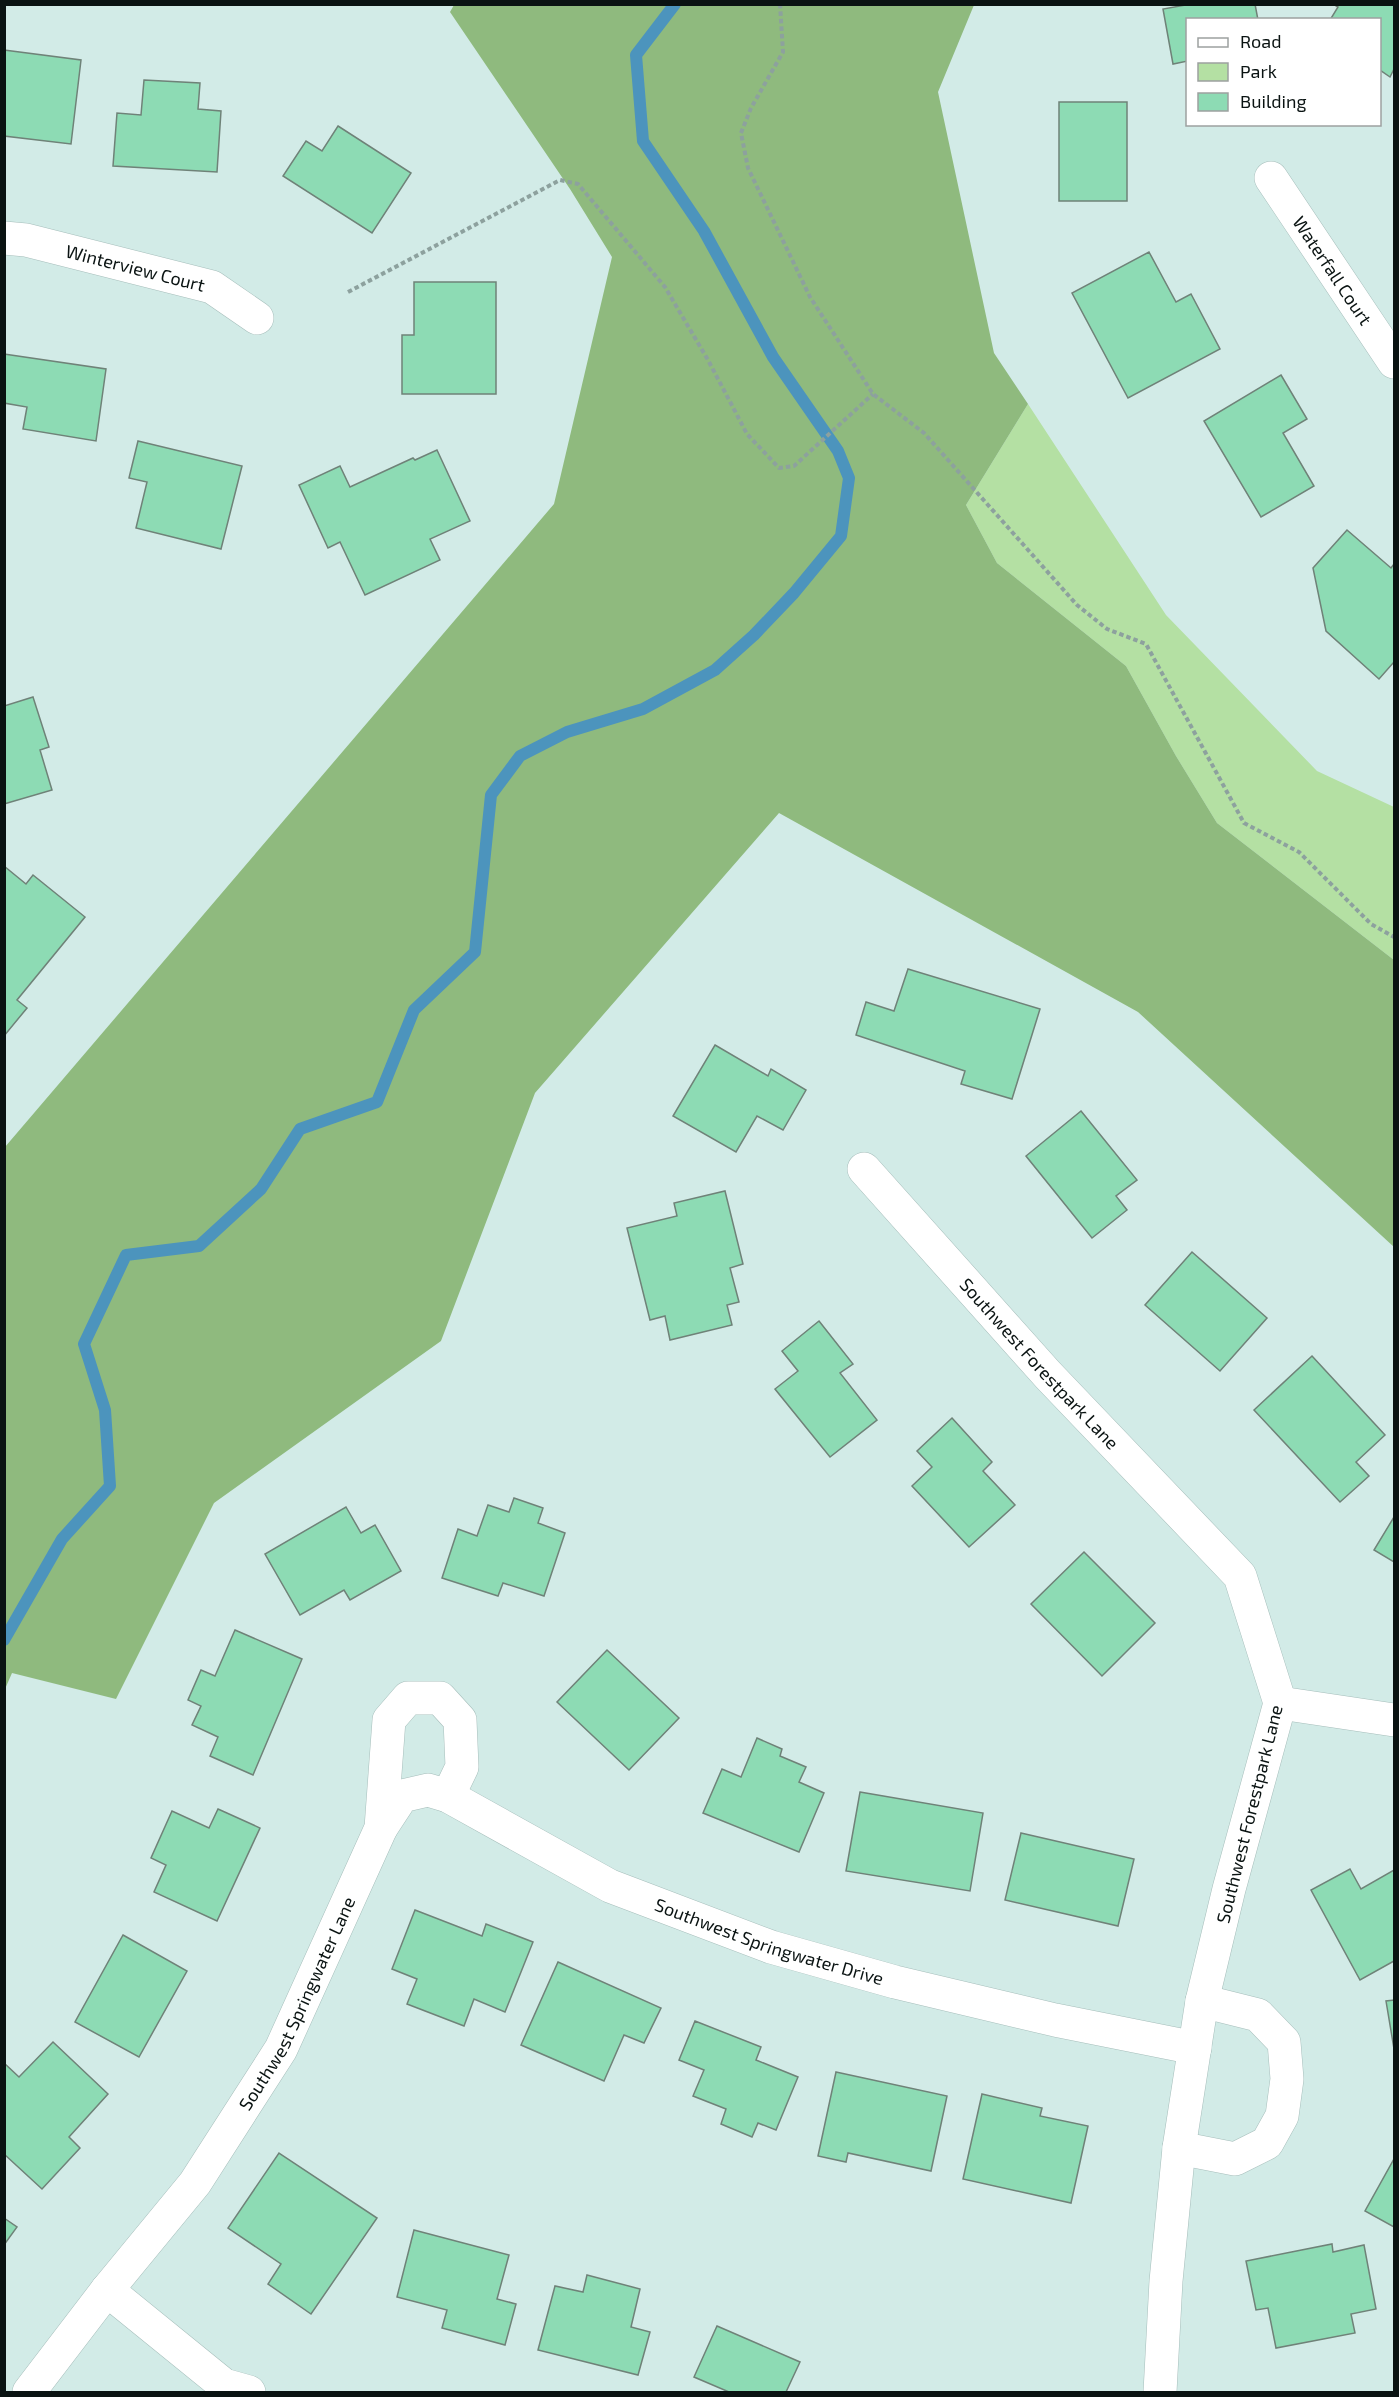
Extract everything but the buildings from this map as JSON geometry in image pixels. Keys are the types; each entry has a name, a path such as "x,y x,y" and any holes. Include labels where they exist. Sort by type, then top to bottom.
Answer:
{"street":[{"name":"Waterfall Court","path":"1271,178 1395,362"},
{"name":"Winterview Court","path":"4,238 26,240 212,287 257,318"},
{"name":"Southwest Forestpark Lane","path":"864,1169 1048,1375 1240,1576 1280,1703 1229,1889 1202,2001 1179,2148 1166,2281 1160,2392"},
{"name":"Southwest Springwater Lane","path":"29,2392 107,2290 195,2183 281,2049 381,1828 389,1720 408,1698 441,1698 460,1720 462,1767 448,1796"},
{"path":"1280,1703 1395,1720"},
{"name":"Southwest Springwater Drive","path":"381,1828 402,1796 428,1790 448,1796 610,1886 771,1947 895,1982 1055,2020 1195,2049"},
{"path":"1179,2148 1235,2158 1267,2143 1282,2116 1287,2079 1284,2042 1258,2014 1202,2001"},
{"path":"107,2290 224,2385 249,2392"}],"path":[{"path":"780,4 783,52 751,108 741,133 748,168 810,297 873,394 924,433 1077,605 1107,629 1146,644 1244,823 1299,852 1371,924 1395,937"},
{"path":"348,292 560,180 578,184 665,287 708,360 747,434 779,468 794,466 873,394"}],"green space":[{"path":"454,5 974,5 938,92 994,353 1028,404 966,505 997,563 1126,666 1176,756 1217,823 1394,960 1394,1247 1138,1012 779,813 535,1093 441,1341 214,1503 116,1699 12,1673 5,1689 5,1147 554,504 612,257 570,189 450,12"},
{"path":"1028,404 1166,615 1317,771 1394,807 1394,960 1217,823 1176,756 1126,666 997,563 966,505"}],"waterway":[{"path":"4,1640 62,1539 110,1486 105,1410 84,1344 126,1255 199,1246 261,1189 300,1129 377,1102 414,1010 475,952 491,795 520,756 567,732 643,709 715,670 754,635 794,593 841,536 849,478 838,451 773,357 704,231 643,141 636,55 675,4"}]}
